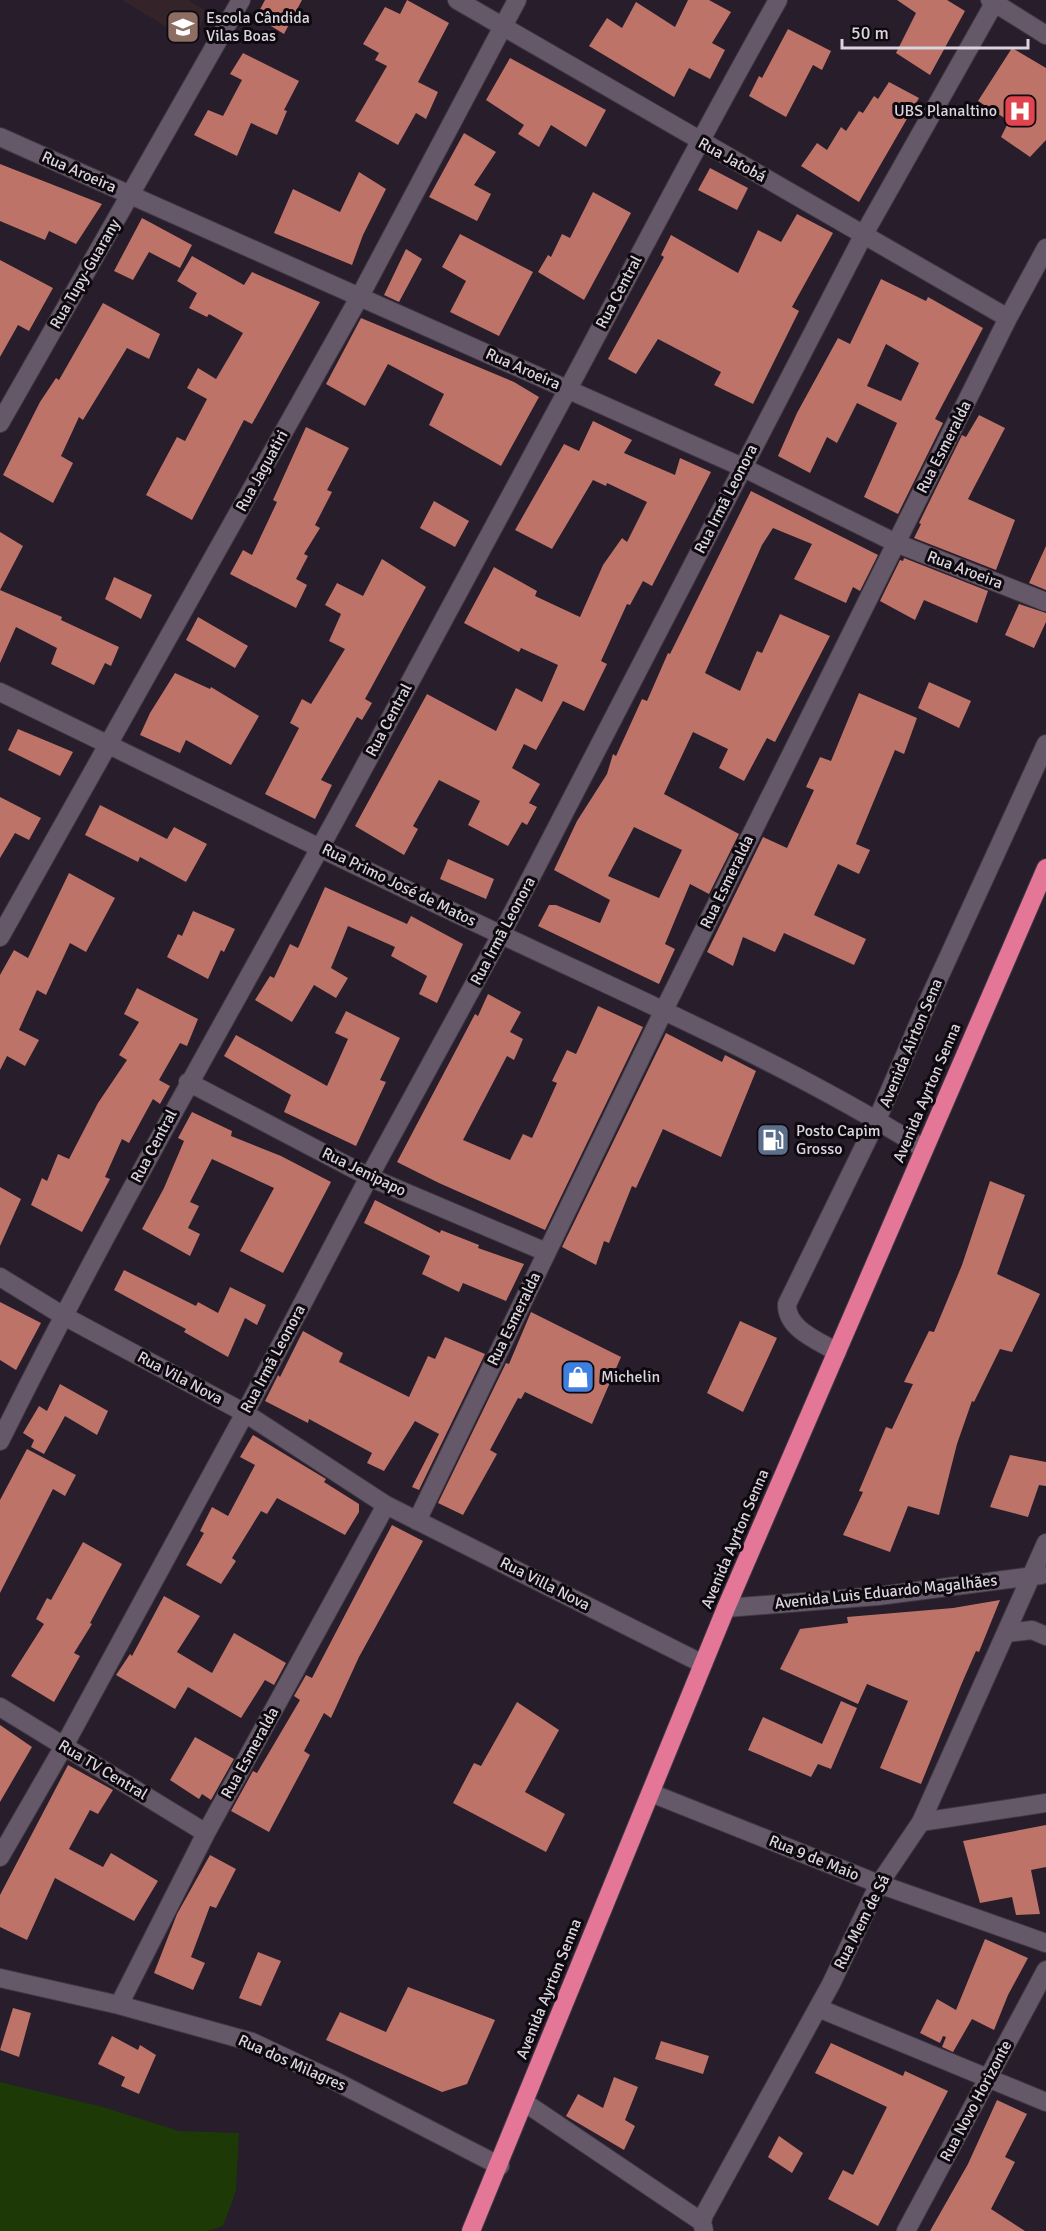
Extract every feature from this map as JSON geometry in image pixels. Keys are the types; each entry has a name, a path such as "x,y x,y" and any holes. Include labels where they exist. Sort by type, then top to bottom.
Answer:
{"highway":[{"name":"Avenida Ayrton Senna","path":"471,2231 500,2166 726,1608 1046,868"}],"street":[{"name":"Rua Tupy-Guarany","path":"0,423 241,0"},
{"name":"Rua Jatobá","path":"457,0 1008,318"},
{"name":"Rua Jaguatiri","path":"0,937 360,296 517,0"},
{"name":"Rua Central","path":"0,1441 62,1315 188,1082 320,847 568,389 698,141 778,0"},
{"path":"994,1 1046,35"},
{"name":"Rua Irmã Leonora","path":"0,1857 64,1746 245,1413 369,1177 501,935 864,234 994,1"},
{"name":"Rua Aroeira","path":"0,137 742,467 896,543 1046,602"},
{"name":"Rua Esmeralda","path":"417,1521 664,1010 1008,318 1046,248"},
{"name":"Rua Primo José de Matos","path":"0,692 501,935 664,1010 878,1120 924,1149"},
{"name":"Avenida Airton Sena","path":"837,1352 794,1324 787,1313 787,1304 878,1120 930,997 1046,744"},
{"name":"Rua Jenipapo","path":"188,1082 369,1177 546,1252"},
{"name":"Rua Vila Nova","path":"0,1277 62,1315 245,1413 386,1504"},
{"name":"Rua Esmeralda","path":"118,2005 206,1833 386,1504"},
{"name":"Rua Villa Nova","path":"386,1504 703,1664"},
{"name":"Rua Mem de Sá","path":"703,2227 859,1930 879,1884 921,1822 1006,1633 1039,1575 1046,1543"},
{"name":"Avenida Luis Eduardo Magalhães","path":"726,1608 878,1596 1039,1575"},
{"path":"1006,1633 1032,1630 1046,1636"},
{"name":"Rua TV Central","path":"0,1707 206,1833"},
{"name":"Rua 9 de Maio","path":"651,1793 879,1884 1046,1943"},
{"path":"921,1822 1046,1803"},
{"name":"Rua Novo Horizonte","path":"906,2231 1046,1970"},
{"name":"Rua dos Milagres","path":"0,1978 118,2005 252,2042 335,2081 500,2166"},
{"path":"818,2008 1046,2102"},
{"path":"524,2103 703,2227"}],"shaded area":[{"name":"Escola Cândida Vilas Boas","path":"122,0 188,0 208,12 191,42"}],"green space":[{"path":"0,2082 103,2107 179,2131 239,2133 236,2191 223,2226 208,2231 0,2231"}],"building":[{"path":"265,0 302,0 284,34 256,17"},
{"path":"407,0 449,23 418,82 438,92 426,119 416,113 398,145 355,121 387,66 375,60 379,53 363,44 385,7 400,14"},
{"path":"688,0 709,0 731,12 712,43 725,50 710,79 689,68 674,97 589,46 607,18 622,28 636,2 675,27"},
{"path":"897,0 947,0 965,11 930,75 896,53 916,13"},
{"path":"788,29 831,51 822,70 813,65 786,117 749,96 759,76 762,78"},
{"name":"UBS Planaltino","path":"1012,48 1046,68 1046,140 1030,157 1001,137 1009,121 978,101"},
{"path":"243,53 299,81 284,110 287,111 277,135 251,123 237,156 194,135 208,110 223,116 242,80 230,74"},
{"path":"510,58 606,110 586,147 551,125 539,147 518,134 524,125 486,100"},
{"path":"889,82 919,98 859,202 801,166 817,143 827,150 841,127 846,131 859,111 863,113 874,96 878,99"},
{"path":"464,133 496,152 474,185 491,194 477,221 429,197"},
{"path":"0,164 102,204 76,244 49,231 45,240 0,221"},
{"path":"710,168 748,188 737,210 698,190"},
{"path":"359,172 386,189 363,235 352,265 274,233 293,189 340,212"},
{"path":"593,192 631,213 584,300 538,272 548,255 551,257 562,234 570,238"},
{"path":"797,214 833,233 792,307 799,311 753,404 714,385 721,372 658,339 636,374 608,359 664,257 661,255 671,235 738,273 758,230 781,242"},
{"path":"142,218 192,245 180,268 149,252 133,280 114,271"},
{"path":"460,234 533,272 499,336 450,312 466,281 442,267"},
{"path":"406,249 422,259 399,302 384,295"},
{"path":"192,256 244,285 252,272 320,302 252,424 244,420 192,520 146,495 177,437 185,441 207,399 187,388 198,368 216,379 243,333 209,314 207,317 189,308 197,293 177,281"},
{"path":"0,260 53,288 29,331 18,325 0,357"},
{"path":"881,279 926,301 928,297 983,328 935,419 943,423 898,514 864,497 897,423 857,403 837,443 827,437 810,473 778,456 797,413 838,338 850,344","holes":["886,344 919,363 901,401 867,386"]},
{"path":"103,303 160,334 149,359 127,348 83,420 79,417 61,456 73,463 53,503 3,475 40,402 56,378 59,380"},
{"path":"361,318 514,382 539,397 501,466 429,425 444,394 388,364 365,406 326,384"},
{"path":"979,415 1005,428 968,499 1015,520 996,570 914,538 921,524 919,523 962,435 966,437"},
{"path":"593,421 632,440 624,453 675,475 680,458 711,472 652,586 643,581 630,605 627,604 601,661 607,664 584,711 563,701 536,750 524,744 512,768 540,784 529,803 537,807 527,825 522,822 508,846 468,825 480,801 439,780 413,826 418,829 404,855 355,826 427,694 496,731 516,688 542,702 558,665 521,648 519,652 464,623 494,567 537,591 535,596 580,617 603,565 622,538 627,542 647,502 607,483 606,486 593,480 552,549 515,530 564,444 579,451"},
{"path":"306,427 349,448 327,490 332,492 315,525 320,528 304,554 308,556 296,579 307,585 296,608 230,574 243,550 252,555 277,502 273,500"},
{"path":"751,491 878,555 860,591 853,587 846,603 794,579 812,544 773,528 762,545 705,673 740,691 757,651 762,653 780,614 830,636 775,742 767,738 744,781 719,768 728,749 693,732 664,794 739,834 709,894 690,884 665,944 675,949 659,984 538,926 549,905 556,905 600,923 610,900 554,870 577,821 607,774 613,754 616,756 642,699 647,701 668,653 670,654","holes":["634,827 682,850 659,898 608,876"]},
{"path":"434,501 469,521 455,547 420,528"},
{"path":"0,532 23,546 0,590"},
{"path":"1046,546 1046,590 1029,583"},
{"path":"904,558 988,591 977,623 924,600 915,620 880,601 900,560 903,561"},
{"path":"382,559 426,587 365,699 372,703 362,720 357,717 321,780 332,785 315,819 265,794 299,728 290,723 302,699 311,704 345,649 329,641 341,614 325,605 337,583 363,596"},
{"path":"114,577 152,595 141,619 105,599"},
{"path":"0,590 62,617 61,620 119,647 111,666 105,663 94,685 51,664 57,648 16,627 0,663"},
{"path":"1019,604 1046,613 1046,622 1034,648 1005,635"},
{"path":"198,617 248,646 235,668 186,640"},
{"path":"175,673 210,689 211,687 259,716 231,765 186,740 180,753 140,735 150,713"},
{"path":"929,682 971,701 959,728 918,708"},
{"path":"859,693 917,718 904,754 895,750 856,844 870,850 859,874 838,864 814,915 866,939 854,965 784,933 775,952 743,937 733,966 707,952 763,837 787,848 814,790 806,787 820,757 831,761"},
{"path":"18,729 73,752 60,776 8,750"},
{"path":"0,797 41,818 29,840 15,833 0,858"},
{"path":"100,805 167,839 174,827 207,844 186,882 140,857 138,862 85,835"},
{"path":"448,859 494,879 486,899 440,879"},
{"path":"69,873 115,898 86,952 70,943 46,995 37,990 19,1030 39,1040 25,1066 7,1056 0,1070 0,975 14,950 28,958"},
{"path":"325,887 407,924 411,916 463,944 437,1003 419,994 427,976 391,956 395,947 348,926 331,968 348,978 336,998 314,985 292,1022 255,1000 270,976 274,978 290,944 298,948"},
{"path":"193,911 235,929 224,952 221,950 208,979 167,957 178,934 182,936"},
{"path":"137,988 198,1019 187,1046 180,1043 159,1080 170,1086 160,1104 153,1099 129,1143 122,1139 105,1177 110,1179 82,1232 31,1205 42,1178 47,1181 58,1154 69,1159 98,1103 127,1060 119,1055 139,1022 124,1014"},
{"path":"488,994 521,1012 510,1032 523,1039 514,1060 507,1056 463,1140 510,1160 523,1134 532,1138 557,1083 552,1081 567,1050 576,1054 598,1006 643,1027 545,1230 397,1162 475,1014 478,1016"},
{"path":"346,1011 400,1038 380,1080 386,1082 356,1146 284,1112 291,1095 224,1056 236,1035 327,1086 348,1039 335,1033"},
{"path":"666,1033 722,1062 725,1055 756,1071 721,1157 663,1129 636,1188 632,1186 609,1243 604,1241 596,1265 562,1247"},
{"path":"192,1112 232,1131 231,1136 281,1156 331,1182 283,1273 240,1251 274,1188 212,1159 190,1202 199,1206 188,1228 200,1234 190,1256 142,1229 164,1188 184,1141 178,1138"},
{"path":"990,1181 1025,1195 997,1274 1040,1294 1012,1352 1000,1349 974,1402 972,1401 957,1444 939,1515 908,1506 890,1552 843,1535 863,1492 859,1491 886,1427 892,1429 913,1384 904,1382 929,1331 934,1332 962,1265"},
{"path":"0,1187 21,1199 0,1246"},
{"path":"375,1200 440,1233 441,1230 479,1245 478,1248 524,1264 506,1301 463,1283 459,1292 422,1274 430,1256 364,1223"},
{"path":"124,1270 196,1306 198,1302 218,1313 230,1287 266,1305 257,1325 245,1318 228,1357 184,1332 186,1329 114,1290"},
{"path":"0,1302 41,1323 16,1370 0,1360"},
{"path":"531,1312 621,1357 592,1424 525,1392 521,1399 518,1398 490,1450 497,1454 463,1515 438,1503 506,1363 509,1364"},
{"path":"740,1321 777,1338 743,1412 707,1393"},
{"path":"303,1331 343,1353 339,1362 409,1397 428,1356 435,1359 445,1337 485,1354 419,1490 412,1487 439,1434 415,1421 384,1471 367,1463 372,1453 309,1419 308,1423 265,1401"},
{"path":"60,1384 108,1411 97,1435 65,1416 44,1454 31,1447 34,1440 23,1433 39,1406 47,1411"},
{"path":"253,1435 326,1479 324,1482 359,1504 359,1512 345,1535 277,1498 267,1514 261,1511 232,1558 236,1561 221,1584 186,1565 204,1533 200,1531 212,1507 228,1516 255,1465 240,1457"},
{"path":"27,1449 76,1475 65,1496 53,1489 0,1593 0,1500"},
{"path":"1010,1455 1046,1462 1046,1486 1039,1485 1028,1517 990,1507"},
{"path":"392,1525 423,1541 359,1657 331,1718 324,1713 304,1751 310,1755 269,1832 231,1811 253,1771 257,1773 300,1700 294,1696 306,1675 312,1678"},
{"path":"83,1542 122,1564 90,1623 92,1624 74,1653 80,1656 54,1702 11,1676 44,1624 36,1619 47,1598 51,1600"},
{"path":"164,1596 200,1616 177,1652 212,1673 234,1633 286,1663 274,1685 265,1680 241,1718 188,1687 175,1709 116,1675 130,1654 132,1656"},
{"path":"1000,1600 979,1652 976,1651 962,1683 921,1784 880,1768 908,1701 867,1684 858,1704 780,1669 800,1629 848,1623 847,1617 953,1608"},
{"path":"841,1701 857,1708 831,1769 818,1764 811,1777 748,1750 763,1717 822,1744"},
{"path":"517,1702 559,1730 525,1792 565,1814 546,1852 453,1803 474,1763 481,1766"},
{"path":"0,1725 32,1747 0,1802"},
{"path":"195,1737 234,1759 211,1800 202,1794 199,1799 170,1780"},
{"path":"68,1765 113,1790 98,1814 90,1810 69,1849 103,1867 111,1853 158,1881 134,1921 55,1878 27,1940 0,1927 0,1895"},
{"path":"1046,1825 1046,1867 1031,1870 1040,1914 1016,1915 1012,1897 980,1903 963,1841"},
{"path":"210,1855 236,1869 216,1908 210,1906 191,1957 205,1963 193,1990 154,1973 177,1914"},
{"path":"985,1939 1028,1958 1008,1995 994,2030 972,2019 953,2052 942,2047 946,2037 943,2036 940,2043 920,2033 937,1999 956,2010"},
{"path":"258,1952 281,1961 261,2006 239,1998"},
{"path":"408,1987 495,2020 467,2084 442,2092 326,2040 340,2012 386,2032"},
{"path":"13,2008 31,2013 19,2057 0,2050"},
{"path":"112,2036 138,2050 140,2045 156,2055 139,2094 121,2086 125,2077 98,2064"},
{"path":"661,2041 709,2056 703,2074 655,2059"},
{"path":"831,2043 903,2076 905,2071 948,2091 878,2226 828,2199 843,2170 853,2175 887,2107 815,2073"},
{"path":"614,2077 638,2087 625,2120 635,2126 624,2150 566,2116 578,2094 603,2108"},
{"path":"997,2100 1027,2114 1005,2157 1015,2162 991,2209 1025,2231 930,2231 968,2164"},
{"path":"779,2136 803,2153 792,2173 768,2157"}],"place":[{"name":"Escola Cândida Vilas Boas","path":"183,27"},
{"name":"UBS Planaltino","path":"1020,111"},
{"name":"Posto Capim Grosso","path":"773,1140"},
{"name":"Michelin","path":"578,1377"}]}
